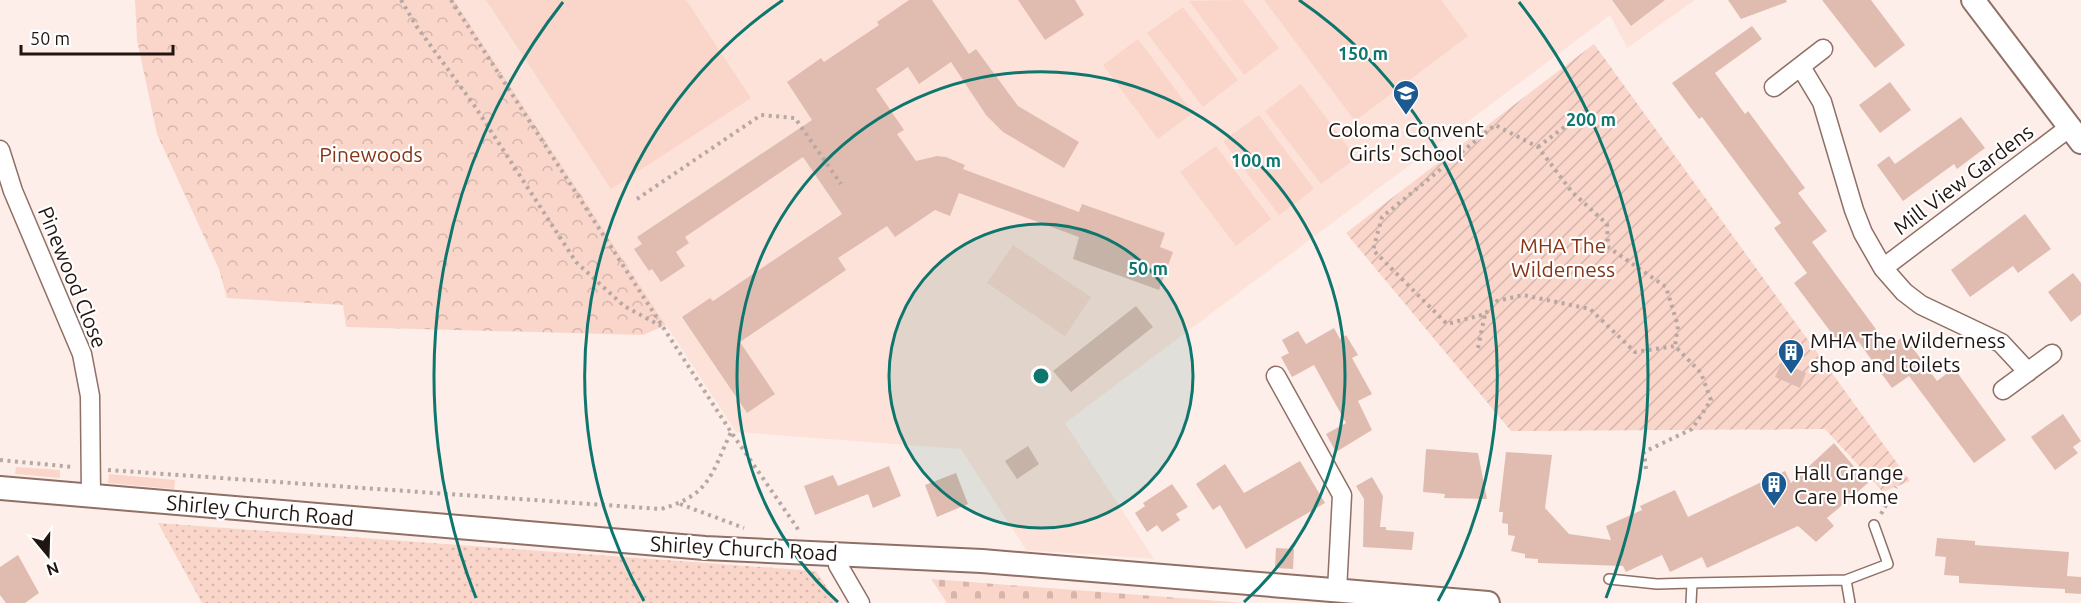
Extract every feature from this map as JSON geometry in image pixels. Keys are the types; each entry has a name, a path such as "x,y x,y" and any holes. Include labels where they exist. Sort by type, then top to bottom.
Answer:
{"street":[{"path":"1973,0 2075,135"},
{"path":"1774,87 1823,49"},
{"name":"Mill View Gardens","path":"1800,67 1822,102 1854,210 1863,233 1883,268 1904,292 1921,305 2001,343 2028,372"},
{"name":"Mill View Gardens","path":"1883,268 2075,135"},
{"name":"Pinewood Close","path":"0,150 13,191 82,354 90,396 91,495"},
{"path":"2003,390 2052,354"},
{"path":"1276,376 1342,495 1337,591"},
{"name":"Shirley Church Road","path":"0,488 705,548 982,561 1488,603"},
{"path":"837,553 838,565 860,603"}],"lane":[{"path":"1609,579 1657,584 1846,580 1888,564 1874,525"},
{"path":"1846,580 1850,603"},
{"path":"1691,603 1692,583"}],"path":[{"path":"401,0 417,27 474,105 576,262 624,306 662,327"},
{"path":"450,0 731,432 804,537"},
{"path":"1538,147 1588,109"},
{"path":"637,199 761,116 795,118 841,184"},
{"path":"1495,126 1538,147 1572,192 1607,224 1608,247 1666,287 1678,326 1675,346 1635,352 1590,309 1523,295 1497,302 1485,314 1447,324 1373,250 1382,217 1495,126"},
{"path":"1478,348 1485,314"},
{"path":"1646,469 1644,452 1692,429 1711,400 1701,373 1675,346"},
{"path":"0,460 92,469 661,509 693,497 709,480 731,432"},
{"path":"1874,525 1896,487"}],"shaded area":[{"path":"454,0 1695,0 1627,48 1610,15 1065,423 1154,559 1026,550 961,449 736,432"}],"green space":[{"name":"Pinewoods","path":"135,0 454,0 666,325 643,335 346,327 343,305 227,298 219,269 157,134 137,40"},
{"path":"486,0 686,0 751,98 611,189"},
{"path":"1243,0 1279,48 1244,75 1189,1"},
{"path":"1264,0 1441,0 1468,36 1355,121"},
{"path":"1183,7 1238,80 1203,107 1147,33"},
{"path":"1138,39 1193,113 1158,139 1103,65"},
{"name":"MHA The Wilderness","path":"1594,44 1910,481 1883,492 1825,429 1511,431 1346,233"},
{"path":"1301,84 1356,158 1321,184 1265,111"},
{"path":"1259,115 1314,189 1279,215 1223,141"},
{"path":"1216,146 1271,219 1236,246 1180,172"},
{"path":"1013,245 1091,297 1065,336 987,283"},
{"path":"16,467 60,470 60,478 15,474"},
{"path":"109,474 175,480 174,489 108,483"},
{"path":"158,523 816,571 837,603 202,603"},
{"path":"931,579 1245,603 947,603"}],"building":[{"path":"909,0 932,0 969,54 976,49 1018,106 1079,142 1064,168 1003,132 986,115 951,62 919,84 908,67 876,89 904,130 897,134 916,161 937,156 946,157 965,165 963,169 1079,212 1082,204 1165,233 1160,247 1173,252 1159,290 1073,259 1079,237 959,193 950,216 935,210 895,237 887,226 838,258 846,270 740,342 775,394 747,413 682,317 710,298 713,301 842,214 803,157 685,237 689,243 676,252 685,266 661,282 652,269 649,271 634,249 642,244 637,237 812,120 787,82 821,58 824,62 879,25 877,22"},
{"path":"1018,0 1075,0 1084,15 1045,40"},
{"path":"1612,0 1665,0 1631,26"},
{"path":"1728,0 1786,0 1787,2 1741,19"},
{"path":"1822,0 1871,0 1905,45 1875,68"},
{"path":"1752,26 1762,39 1715,73 1745,114 1748,111 1805,188 1798,193 1827,231 1812,242 1889,347 1904,336 1937,381 1954,368 2006,440 1974,463 1909,376 1892,388 1858,341 1845,351 1794,283 1807,273 1774,228 1781,223 1702,117 1699,119 1672,83"},
{"path":"1890,82 1911,110 1880,133 1859,105"},
{"path":"1961,117 1985,148 1957,169 1954,164 1903,201 1877,165 1889,156 1895,164"},
{"path":"2025,214 2051,249 2018,273 2013,266 1970,297 1951,270"},
{"path":"2073,273 2081,283 2081,314 2071,322 2048,292"},
{"path":"1136,306 1153,327 1071,392 1053,371"},
{"path":"1334,328 1340,339 1346,335 1358,355 1352,358 1372,394 1358,401 1372,430 1336,452 1326,434 1346,423 1314,365 1292,377 1281,357 1289,353 1282,340 1298,331 1306,344"},
{"name":"MHA The Wilderness shop and toilets","path":"1782,362 1806,373 1800,388 1775,377"},
{"path":"2063,414 2081,441 2073,447 2078,453 2055,470 2031,437"},
{"name":"Hall Grange Care Home","path":"1834,443 1868,483 1827,518 1834,526 1816,542 1798,526 1707,568 1702,557 1670,572 1662,555 1626,572 1623,566 1538,563 1538,559 1525,558 1525,554 1511,551 1515,536 1508,535 1508,524 1502,523 1503,512 1499,512 1506,452 1552,455 1545,508 1569,534 1611,540 1606,526 1642,510 1640,506 1675,490 1688,517 1785,471 1791,483"},
{"path":"1028,446 1039,464 1017,479 1005,461"},
{"path":"1426,449 1478,453 1487,499 1444,498 1445,494 1423,492"},
{"path":"1300,461 1325,503 1246,549 1220,505 1213,510 1196,484 1225,464 1244,493"},
{"path":"889,466 901,496 873,508 868,494 815,515 804,486 833,475 838,486"},
{"path":"956,473 968,504 937,517 925,485"},
{"path":"1372,477 1383,496 1380,527 1386,527 1386,530 1414,532 1412,550 1363,547 1364,499 1356,486"},
{"path":"1172,484 1188,507 1176,514 1180,520 1162,532 1157,525 1147,532 1135,513 1145,506 1143,503"},
{"path":"1937,538 1975,541 1975,545 2069,552 2067,576 2081,577 2081,594 2065,593 2065,589 1959,583 1959,576 1944,575 1946,557 1935,556"},
{"path":"1276,548 1294,549 1293,569 1275,568"},
{"path":"18,555 39,593 25,603 6,603 0,595 0,567"}],"place":[{"name":"Coloma Convent Girls' School","path":"1406,116"},
{"name":"MHA The Wilderness shop and toilets","path":"1791,375"},
{"name":"Hall Grange Care Home","path":"1774,507"}]}
